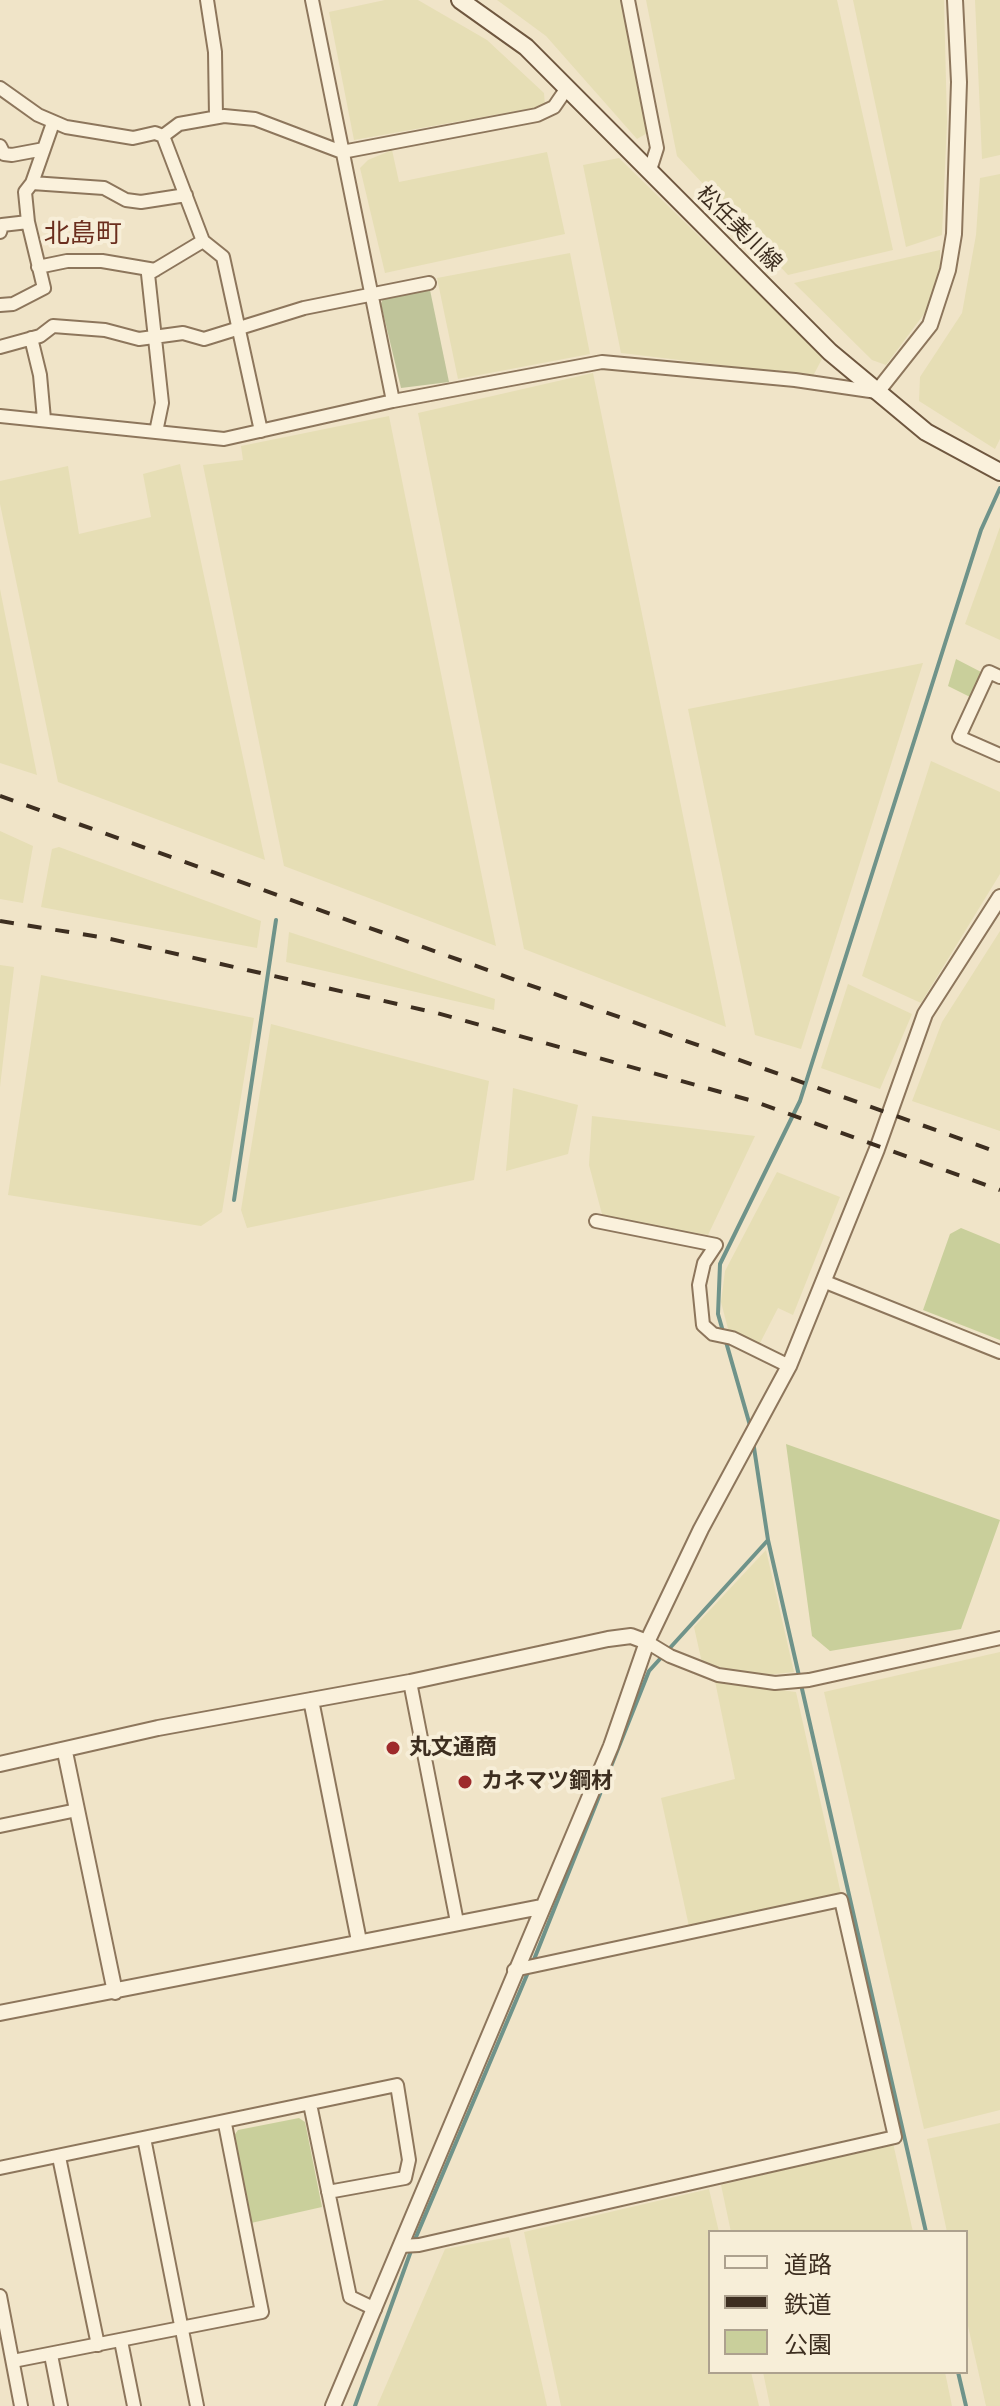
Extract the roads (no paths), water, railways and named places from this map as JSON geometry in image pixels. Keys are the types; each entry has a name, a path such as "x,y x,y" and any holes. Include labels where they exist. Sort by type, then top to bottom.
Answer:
{"main road":[{"name":"松任美川線","path":"460,0 526,47 830,352 926,432 1000,472"}],"street":[{"path":"207,0 215,52 216,117"},
{"path":"312,0 393,401"},
{"path":"628,0 657,148 650,170"},
{"path":"0,416 224,439 393,401 602,362 795,380 877,392 930,325 948,270 954,234 959,82 955,0"},
{"path":"0,88 53,123 133,138 155,133 163,136 203,241 223,257 261,431"},
{"path":"163,136 179,124 216,117 255,119 342,152 537,115 554,107 567,88"},
{"path":"0,305 13,304 44,288 28,222 25,192 32,183 53,123"},
{"path":"0,146 4,154 12,155 44,149"},
{"path":"32,183 104,188 126,200 141,202 186,195"},
{"path":"1,226 28,222"},
{"path":"156,432 162,403 148,274 203,241"},
{"path":"38,267 67,261 102,261 155,270"},
{"path":"0,347 31,338 53,326 105,330 139,339 183,333 204,339 304,308 429,283"},
{"path":"31,338 40,375 44,419"},
{"path":"1000,677 989,672 959,737 1000,755"},
{"path":"333,2406 375,2309 409,2245 471,2083 519,1970 541,1907 611,1746 659,1649 745,1446 789,1366 925,1014 995,914 1000,897"},
{"path":"596,1221 716,1245 704,1263 699,1285 703,1325 713,1334 732,1338 789,1366"},
{"path":"823,1281 1000,1352"},
{"path":"0,1764 65,1752 158,1728 410,1682 631,1636 718,1675 775,1683 802,1681 1000,1638"},
{"path":"410,1682 457,1922"},
{"path":"311,1700 359,1941"},
{"path":"65,1752 115,1992"},
{"path":"0,1826 77,1810"},
{"path":"409,2245 895,2137 841,1900 519,1970"},
{"path":"0,2013 541,1907"},
{"path":"0,2168 225,2124 397,2085 409,2160 405,2178 328,2192"},
{"path":"310,2104 350,2297 375,2309"},
{"path":"13,2361 262,2312 225,2124"},
{"path":"144,2138 197,2406"},
{"path":"59,2157 98,2345"},
{"path":"0,2296 21,2406"},
{"path":"121,2341 134,2406"},
{"path":"51,2355 61,2406"}],"waterway":[{"path":"751,1429 718,1314 720,1264 800,1101 981,530 1000,488"},
{"path":"234,1200 276,920"},
{"path":"753,1441 768,1540 926,2230"},
{"path":"533,1962 649,1671 768,1540"},
{"path":"355,2406 416,2237 529,1970"},
{"path":"958,2374 966,2406"}],"railway":[{"path":"0,796 1000,1153"},
{"path":"0,921 106,938 437,1013 753,1101 1000,1190"}],"place":[{"name":"丸文通商","path":"393,1748"},
{"name":"カネマツ鋼材","path":"465,1782"}],"district":[{"name":"北島町","path":"83,234"}]}
